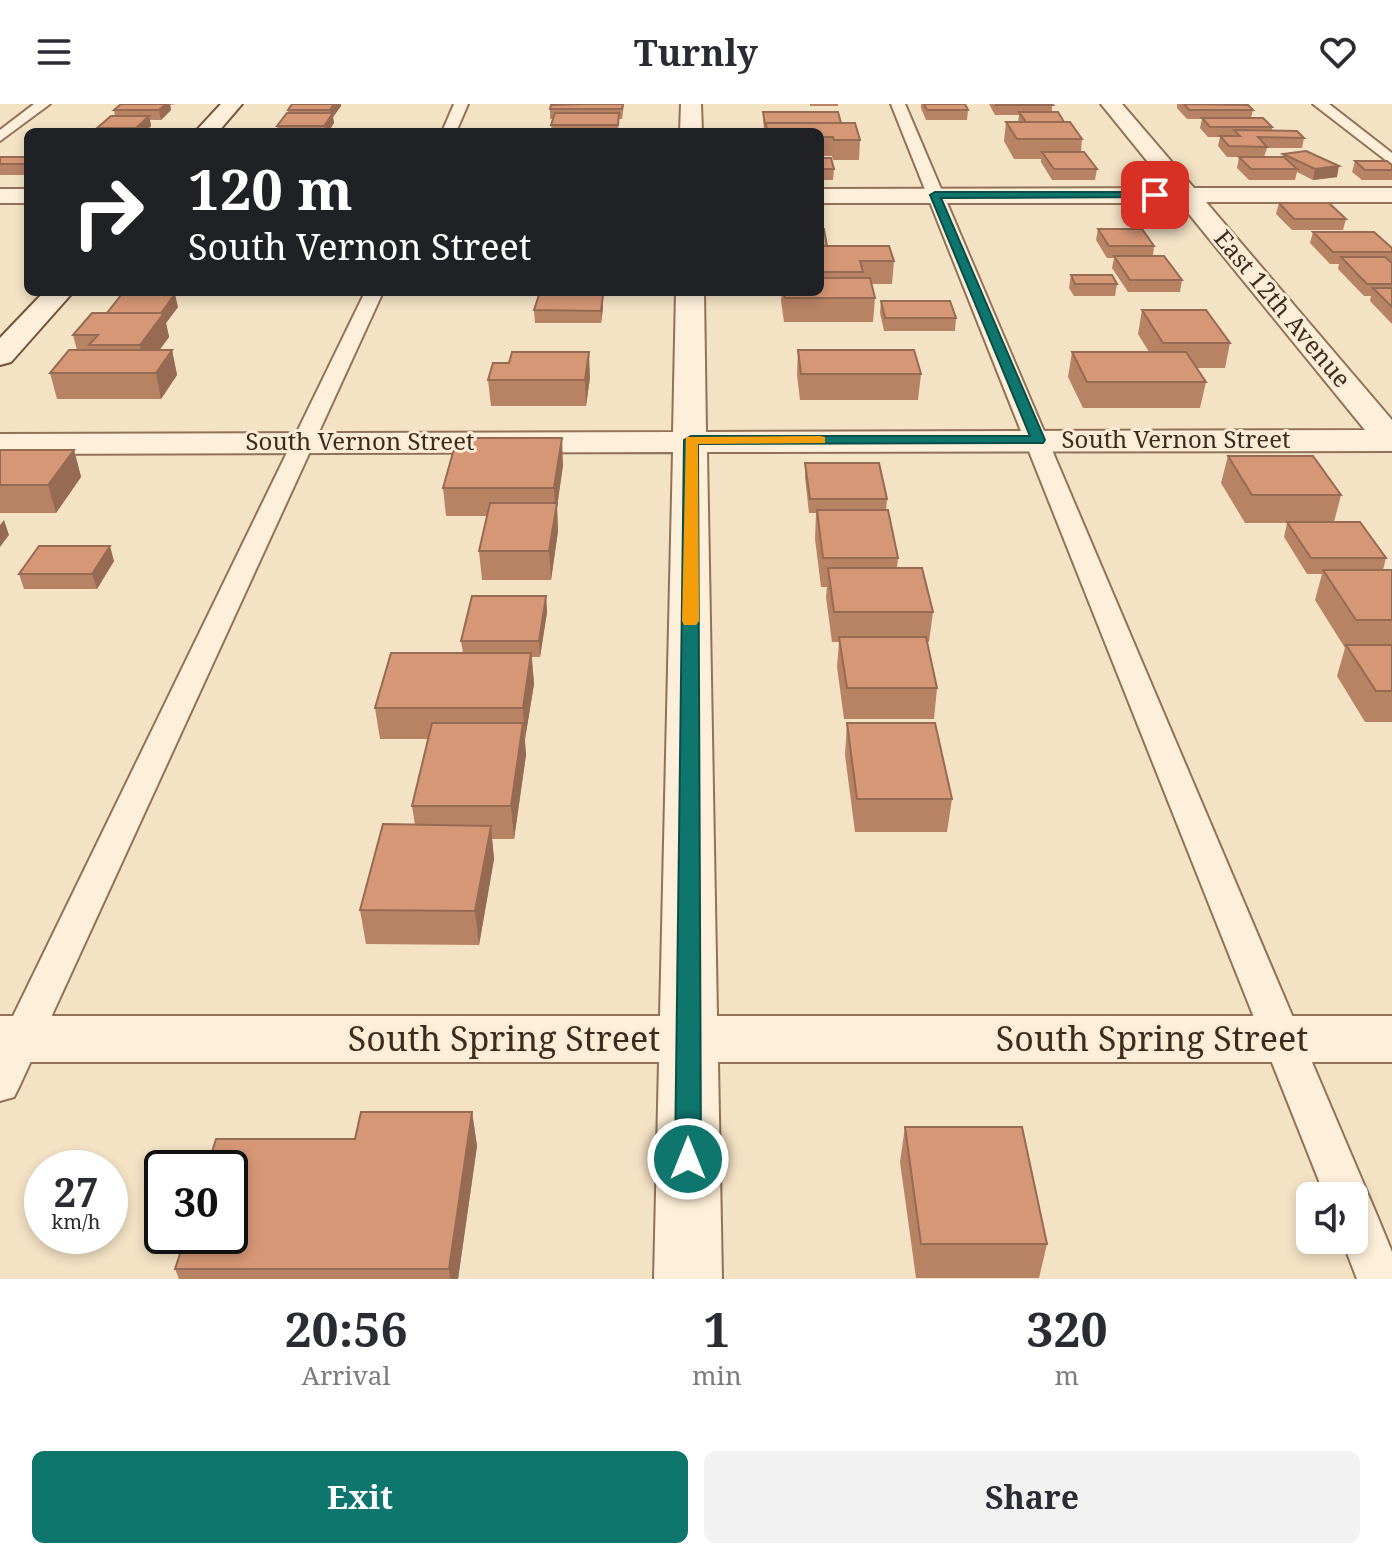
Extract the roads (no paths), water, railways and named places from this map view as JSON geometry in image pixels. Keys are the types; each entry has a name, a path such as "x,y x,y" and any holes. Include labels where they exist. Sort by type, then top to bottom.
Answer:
{"street":[{"path":"210,128 232,104"},
{"path":"691,104 691,128"},
{"name":"East 12th Avenue","path":"1111,104 1392,440"},
{"path":"824,196 1392,195"},
{"path":"0,196 24,196"},
{"path":"0,356 55,296"},
{"path":"688,1279 690,296"},
{"name":"South Vernon Street","path":"0,444 1392,440"},
{"name":"South Spring Street","path":"7,1054 688,1039 1392,1039"}],"lane":[{"path":"0,137 43,104"},
{"path":"451,128 461,104"},
{"path":"898,104 1341,1182"},
{"path":"1320,104 1392,160"},
{"path":"0,121 21,121"},
{"path":"7,1054 372,296"},
{"path":"1368,1249 1380,1279"}]}
